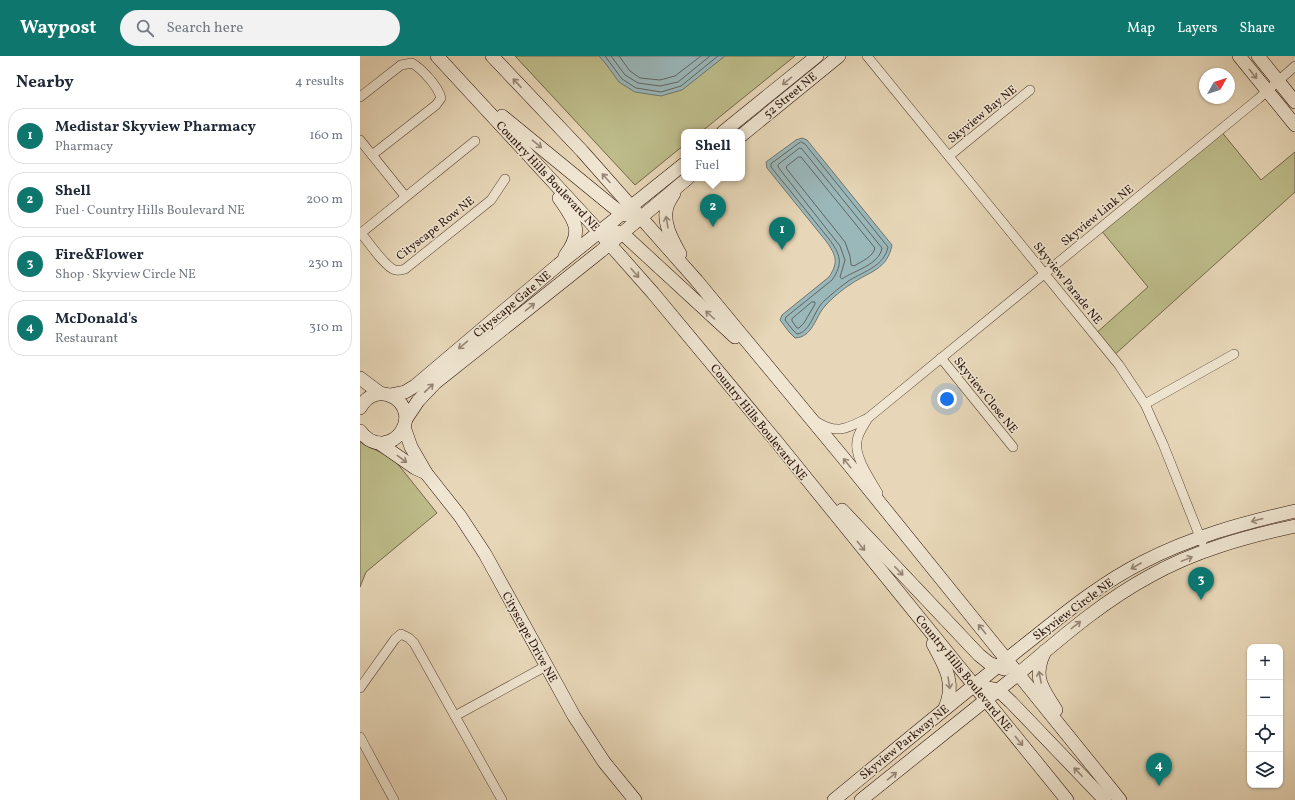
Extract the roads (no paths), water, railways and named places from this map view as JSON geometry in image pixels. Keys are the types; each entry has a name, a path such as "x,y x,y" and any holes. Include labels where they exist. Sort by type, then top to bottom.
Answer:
{"main road":[{"name":"Country Hills Boulevard NE","path":"437,56 600,232 658,299 776,441 1067,800"},
{"path":"492,56 627,210"},
{"name":"52 Street NE","path":"727,129 817,56"},
{"name":"52 Street NE","path":"745,133 839,56"},
{"path":"1239,56 1295,125"},
{"path":"1258,56 1295,102"},
{"path":"463,84 627,210 641,217 697,281 890,515 1002,663 1018,674 1120,800"},
{"path":"533,160 576,224 577,232 571,248 558,266"},
{"path":"627,210 681,166"},
{"path":"610,243 684,181"},
{"path":"677,187 667,207 667,224 674,243 697,281"},
{"name":"Cityscape Gate NE","path":"360,408 368,398 385,394 405,392 414,386 627,210"},
{"path":"600,232 616,231 622,233 770,369"},
{"name":"Cityscape Gate NE","path":"379,443 396,438 418,401 435,382 610,243"},
{"path":"360,378 385,394"},
{"name":"Cityscape Drive NE","path":"385,394 397,399 404,408 405,423 411,447 426,473 460,516 485,554 588,739 604,762 635,800"},
{"name":"Cityscape Drive NE","path":"360,431 367,439 379,443 415,468 426,473"},
{"path":"776,441 979,655 989,662 1002,663"},
{"name":"Skyview Circle NE","path":"974,685 1079,602 1142,562 1172,548 1232,526 1295,511"},
{"name":"Skyview Circle NE","path":"986,700 1076,625 1121,593 1150,576 1205,552 1238,540 1295,526"},
{"path":"914,611 941,659 948,675 950,689 949,699 945,708"},
{"path":"1046,650 1039,667 1040,681 1078,748"},
{"path":"974,685 998,690 1104,800"},
{"name":"Skyview Parkway NE","path":"834,800 974,685"},
{"name":"Skyview Parkway NE","path":"861,800 986,700"}],"street":[{"name":"Skyview Parade NE","path":"867,56 1119,365 1145,404 1163,444 1205,552"},
{"path":"360,97 401,65 412,63 418,66 440,91 441,98 436,105 372,155"},
{"name":"Skyview Link NE","path":"808,415 830,429 838,430 850,427 868,418 1267,91 1295,66"},
{"name":"Skyview Bay NE","path":"949,156 1030,90"},
{"path":"360,140 405,196"},
{"path":"360,232 475,141"},
{"name":"Cityscape Row NE","path":"360,232 388,266 400,271 491,200 505,179"},
{"path":"1145,404 1234,354"},
{"name":"Skyview Close NE","path":"941,358 1013,447"},
{"name":"Skyview Link NE","path":"868,418 859,433 857,449 860,460 890,515"},
{"path":"360,688 395,639 401,634 409,638 414,644 502,800"},
{"path":"455,716 546,666"},
{"path":"360,737 394,800"}],"water":[{"path":"599,56 725,56 682,90 661,96 635,92 619,82"},
{"path":"802,138 807,140 892,245 890,253 882,265 838,294 825,306 810,330 801,337 795,338 780,320 782,315 829,277 835,263 832,250 826,241 767,168 766,162 796,140"}],"place":[{"name":"Shell","path":"713,227"},
{"name":"Medistar Skyview Pharmacy","path":"782,250"},
{"name":"Fire&Flower","path":"1201,600"},
{"name":"McDonald's","path":"1159,786"}]}
